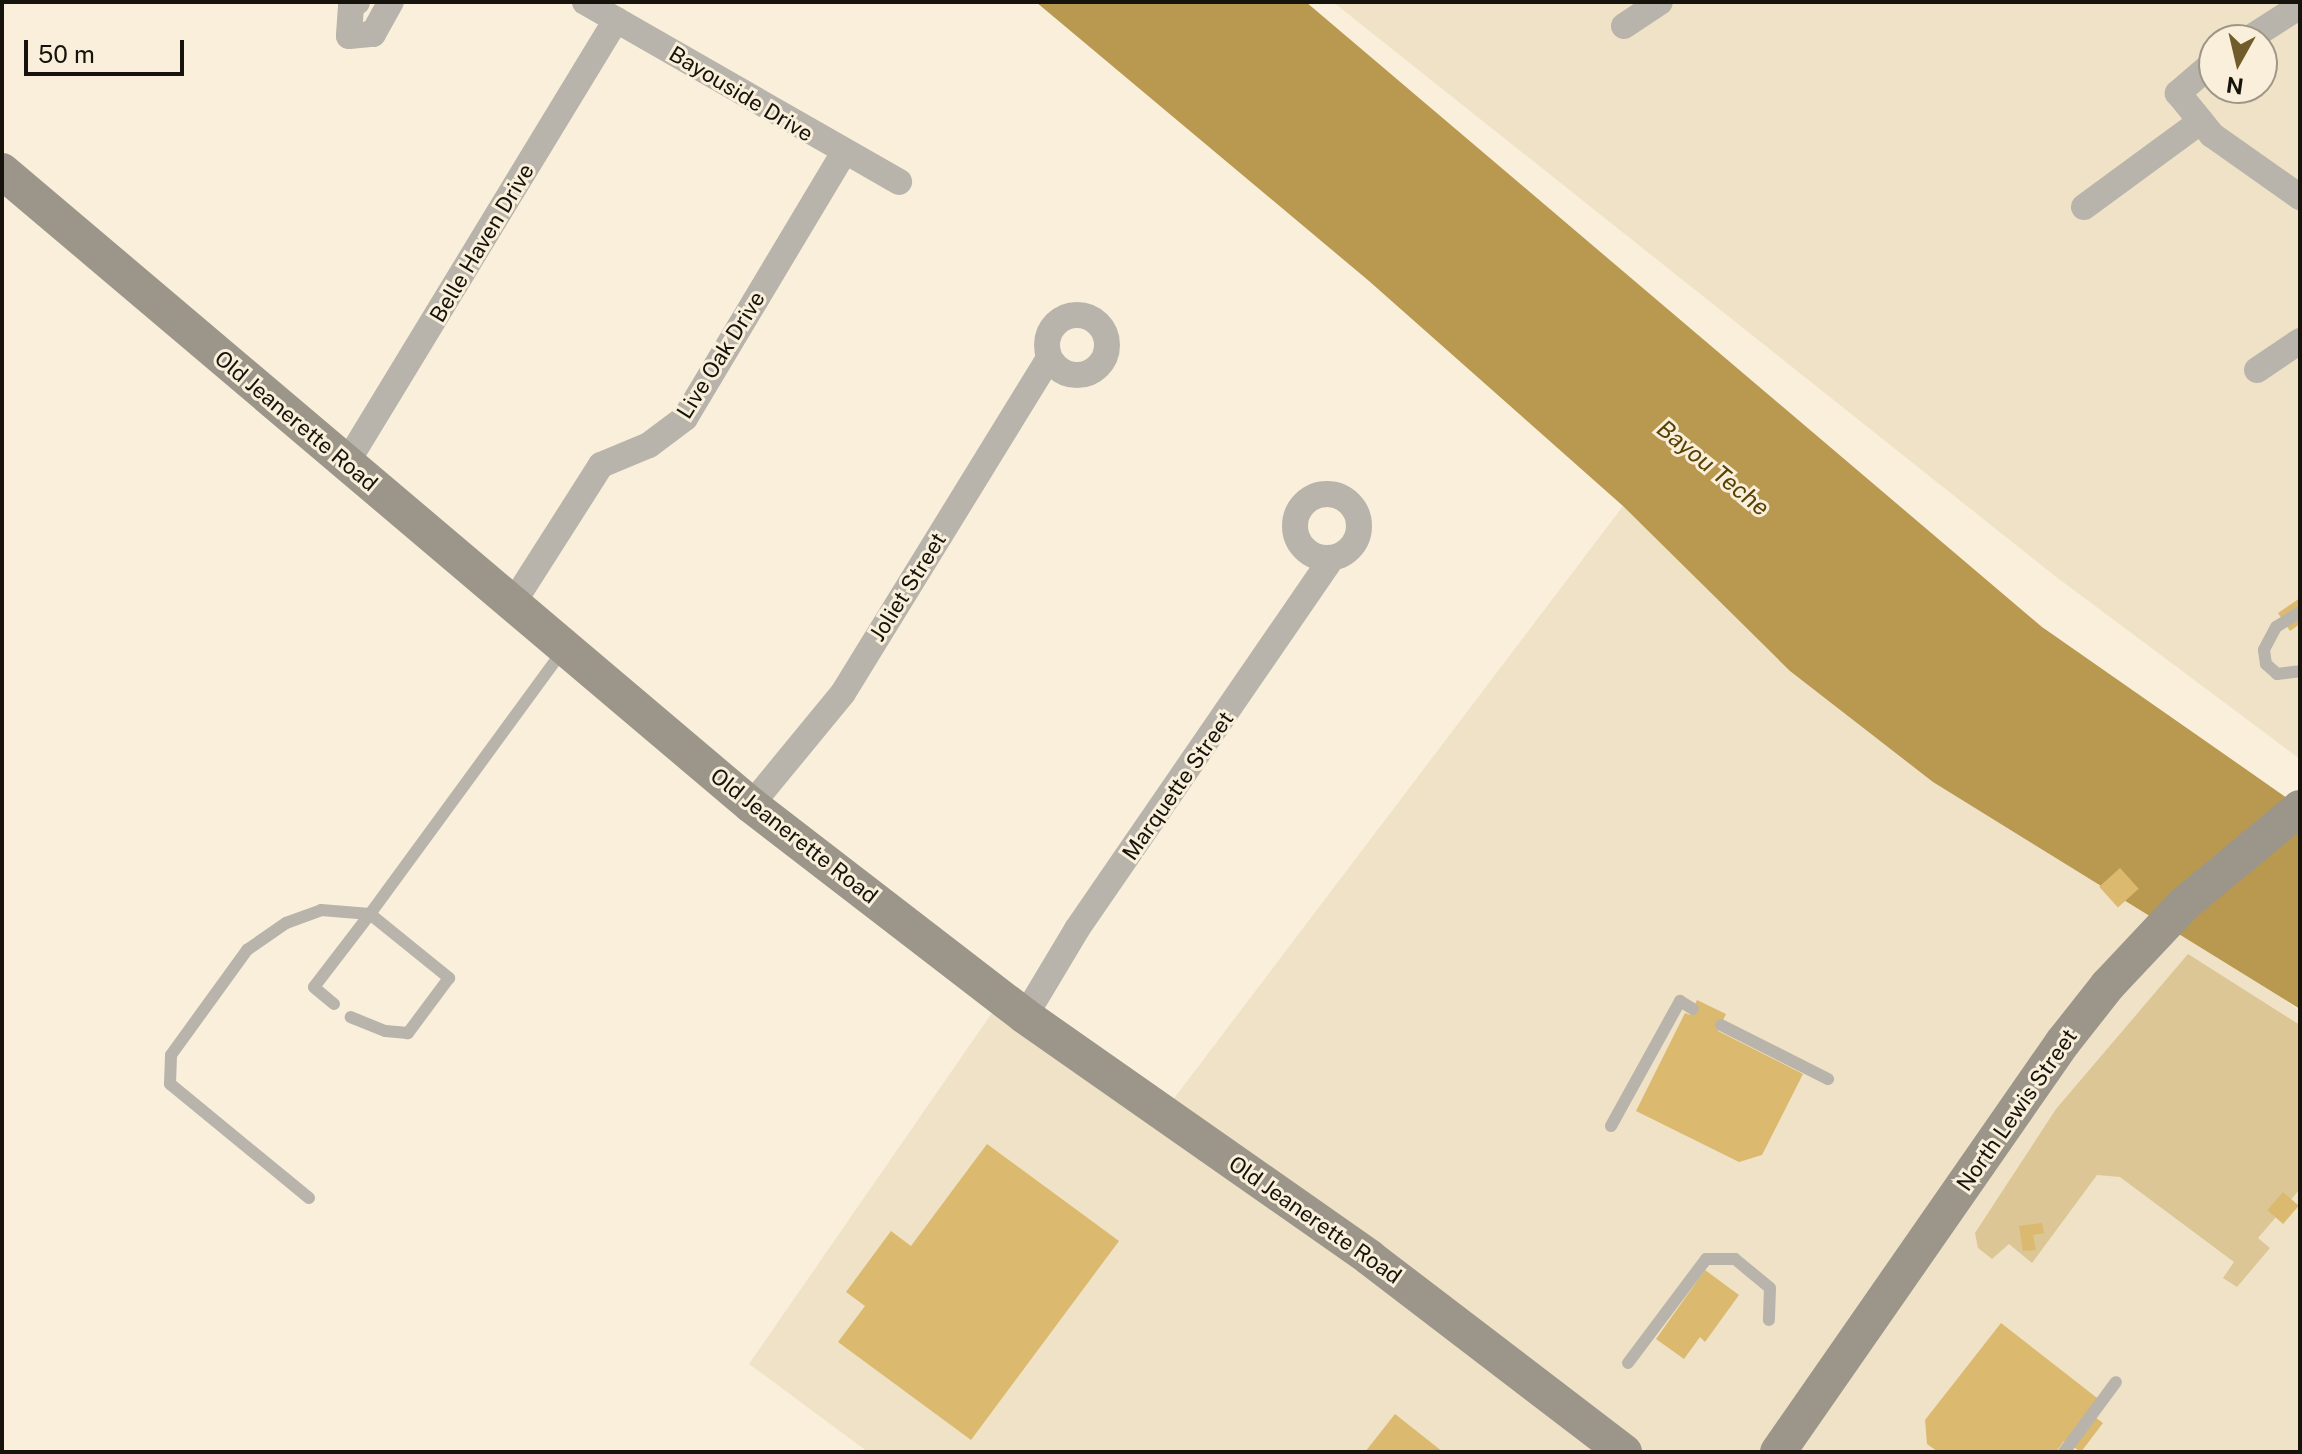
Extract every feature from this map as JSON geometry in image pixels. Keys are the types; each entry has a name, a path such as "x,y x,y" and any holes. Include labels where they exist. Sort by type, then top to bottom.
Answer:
{"main road":[{"name":"Old Jeanerette Road","path":"2,171 346,464 515,600 751,805 1025,1016 1370,1258 1624,1452"},
{"name":"North Lewis Street","path":"1791,1442 2108,985 2183,905 2300,808"}],"street":[{"path":"357,2 351,6 349,36 373,34 391,2"},
{"name":"Bayouside Drive","path":"585,2 843,154 899,182"},
{"path":"1624,26 1660,2"},
{"path":"2272,24 2300,6"},
{"name":"Belle Haven Drive","path":"346,464 616,20"},
{"path":"2198,76 2178,93 2212,135 2300,197"},
{"path":"2084,207 2201,121"},
{"name":"Live Oak Drive","path":"515,600 601,465 649,445 685,418 843,154"},
{"path":"2257,370 2300,341"},
{"name":"Joliet Street","path":"751,805 843,693 1049,358"},
{"name":"Marquette Street","path":"1025,1016 1077,929 1246,691 1332,558"}],"lane":[{"path":"2300,612 2276,627 2264,650 2266,664 2277,674 2300,671"},
{"path":"334,1004 314,987 566,647"},
{"path":"309,1198 170,1084 171,1055 247,950 286,923 321,910 370,914 449,978 408,1033 385,1031 351,1017"},
{"path":"1611,1126 1680,1001 1693,1009"},
{"path":"1721,1025 1828,1079"},
{"path":"1628,1363 1706,1259 1735,1259 1770,1288 1769,1320"},
{"path":"2064,1452 2116,1382"}],"shaded area":[{"path":"1333,2 2300,2 2300,759 2055,576"},
{"path":"1623,506 2300,1011 2300,1452 868,1452 749,1364 1003,997 1163,1113"},
{"path":"2188,954 2300,1025 2300,1189 2258,1238 2270,1248 2237,1287 2223,1278 2234,1262 2120,1177 2097,1175 2032,1263 2009,1244 1992,1259 1978,1248 1975,1233 2056,1109"}],"water":[{"name":"Bayou Teche","path":"1036,2 1306,2 2042,627 2300,807 2300,1009 1933,782 1790,671 1623,506 1369,281"}],"building":[{"path":"2300,598 2300,624 2290,631 2278,613"},
{"path":"2120,868 2139,889 2118,908 2099,887"},
{"path":"1697,1000 1726,1014 1718,1031 1803,1074 1762,1155 1739,1162 1636,1111 1685,1013 1690,1015"},
{"path":"987,1144 1119,1241 971,1440 838,1342 865,1306 846,1292 891,1231 911,1246"},
{"path":"2283,1192 2299,1206 2283,1224 2267,1210"},
{"path":"2042,1223 2044,1233 2033,1235 2036,1250 2023,1251 2019,1226"},
{"path":"1705,1270 1739,1295 1705,1342 1700,1337 1684,1359 1656,1339"},
{"path":"2001,1323 2101,1401 2091,1414 2103,1423 2081,1452 2064,1441 2056,1452 1938,1452 1927,1444 1925,1420"},
{"path":"1395,1414 1443,1452 1365,1452"}]}
